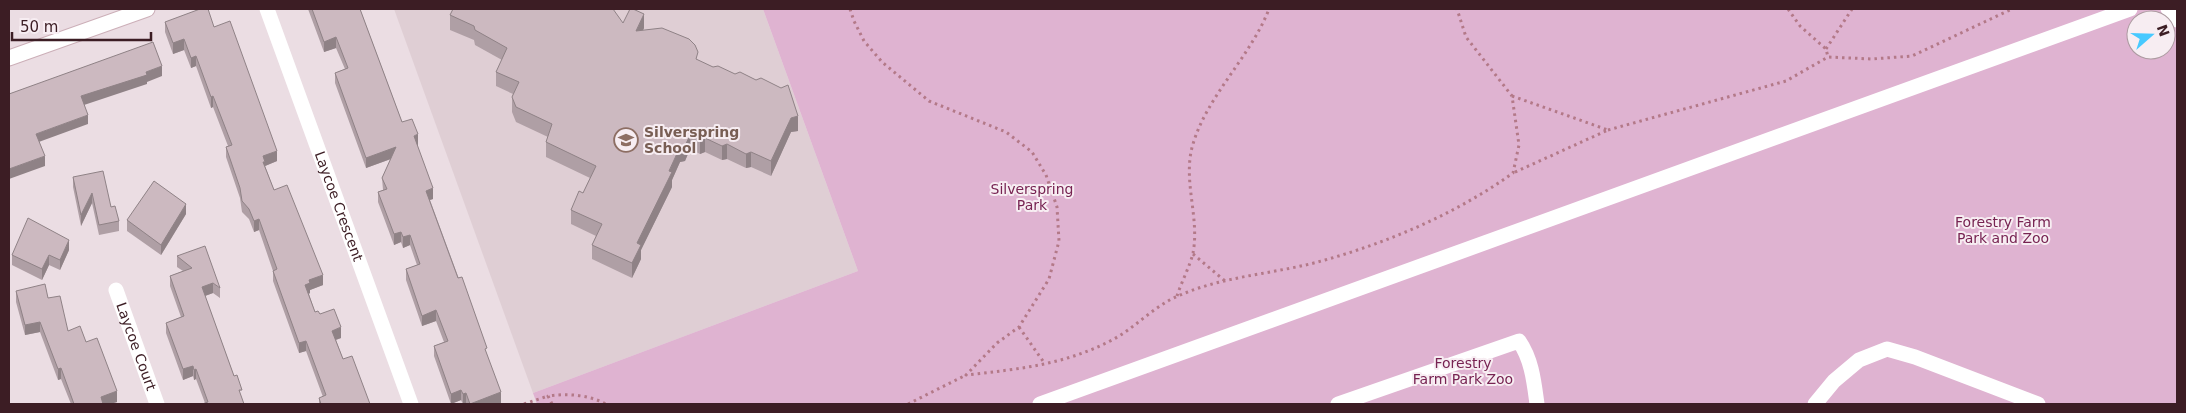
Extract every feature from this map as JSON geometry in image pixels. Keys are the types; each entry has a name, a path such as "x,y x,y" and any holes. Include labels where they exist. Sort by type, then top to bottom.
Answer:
{"street":[{"path":"9,58 147,9"},
{"name":"Laycoe Crescent","path":"267,9 410,404"},
{"path":"1040,404 2130,9"},
{"path":"2168,9 2177,20"},
{"name":"Laycoe Court","path":"116,290 157,404"},
{"path":"1338,404 1519,341 1526,351 1533,373 1537,404"},
{"path":"1816,404 1834,382 1859,360 1887,349 1915,357 2038,404"}],"path":[{"path":"850,9 864,41 882,62 930,102 1006,132 1032,152 1046,175 1057,207 1059,241 1049,279 1019,327 997,343 966,375"},
{"path":"1177,296 1193,254 1194,218 1189,169 1192,146 1198,129 1255,38 1269,9"},
{"path":"1457,9 1466,37 1512,96 1519,145 1514,173"},
{"path":"1788,9 1800,26 1826,50 1828,57"},
{"path":"1826,50 1852,9"},
{"path":"908,404 966,375 1045,364 1074,357 1114,339 1177,296 1225,281 1325,260 1414,229 1488,191 1514,173 1608,130 1786,81 1828,57 1872,59 1912,56 2012,9"},
{"path":"1512,96 1608,130"},
{"path":"1193,254 1225,281"},
{"path":"1019,327 1045,364"},
{"path":"524,404 556,394 595,398 606,404"},
{"path":"548,396 552,404"}],"shaded area":[{"name":"Silverspring School","path":"394,9 763,9 858,271 533,393"}],"green space":[{"path":"763,9 2177,9 2177,404 537,404 533,393 858,271"}],"building":[{"path":"200,9 208,9 214,27 230,21 277,151 263,156 265,162 263,162 274,190 287,185 323,275 309,280 310,283 305,285 315,312 318,311 320,314 334,309 341,327 332,331 343,359 352,356 370,404 321,404 319,398 326,395 306,341 299,343 273,271 277,269 259,219 254,221 249,209 242,201 240,188 226,147 232,145 213,96 211,97 196,56 191,58 184,39 173,43 165,22"},
{"path":"312,9 360,9 402,122 412,119 418,134 414,136 433,188 426,191 458,278 462,277 501,392 470,404 466,393 463,394 461,390 451,394 434,346 448,341 436,310 422,316 406,269 420,264 410,235 403,237 401,232 394,234 378,192 387,189 382,178 396,147 366,158 335,73 348,68 336,37 324,42"},
{"path":"453,9 613,9 623,23 630,9 633,9 644,14 636,31 662,28 689,39 695,45 698,52 696,59 713,67 718,66 735,74 740,72 756,80 761,78 781,88 788,85 798,116 791,118 771,161 751,152 746,154 727,144 722,146 705,138 700,140 690,135 685,146 680,147 669,171 672,172 637,243 641,245 632,263 592,245 602,224 571,210 579,191 583,193 596,166 546,142 552,124 516,107 512,97 519,82 496,72 507,48 475,30 474,26 450,15"},
{"path":"153,42 162,66 146,72 147,75 81,96 88,115 36,134 45,156 9,169 9,94"},
{"path":"103,171 111,207 115,206 119,221 99,225 92,193 81,215 73,177"},
{"path":"154,181 186,204 161,245 127,220"},
{"path":"28,218 69,240 60,260 49,255 42,269 12,255"},
{"path":"205,246 220,288 213,283 202,287 234,376 237,375 242,390 239,390 244,404 202,404 208,402 196,369 194,370 193,366 183,369 166,323 184,316 170,276 192,268 177,256"},
{"path":"45,284 48,298 60,296 68,331 80,326 86,342 97,338 117,391 101,397 103,404 74,404 61,368 58,369 40,322 25,325 16,291"}],"place":[{"name":"Silverspring School","path":"626,140"}],"park label":[{"name":"Silverspring Park","path":"1032,197"},
{"name":"Forestry Farm Park and Zoo","path":"2003,230"},
{"name":"Forestry Farm Park Zoo","path":"1463,372"}]}
